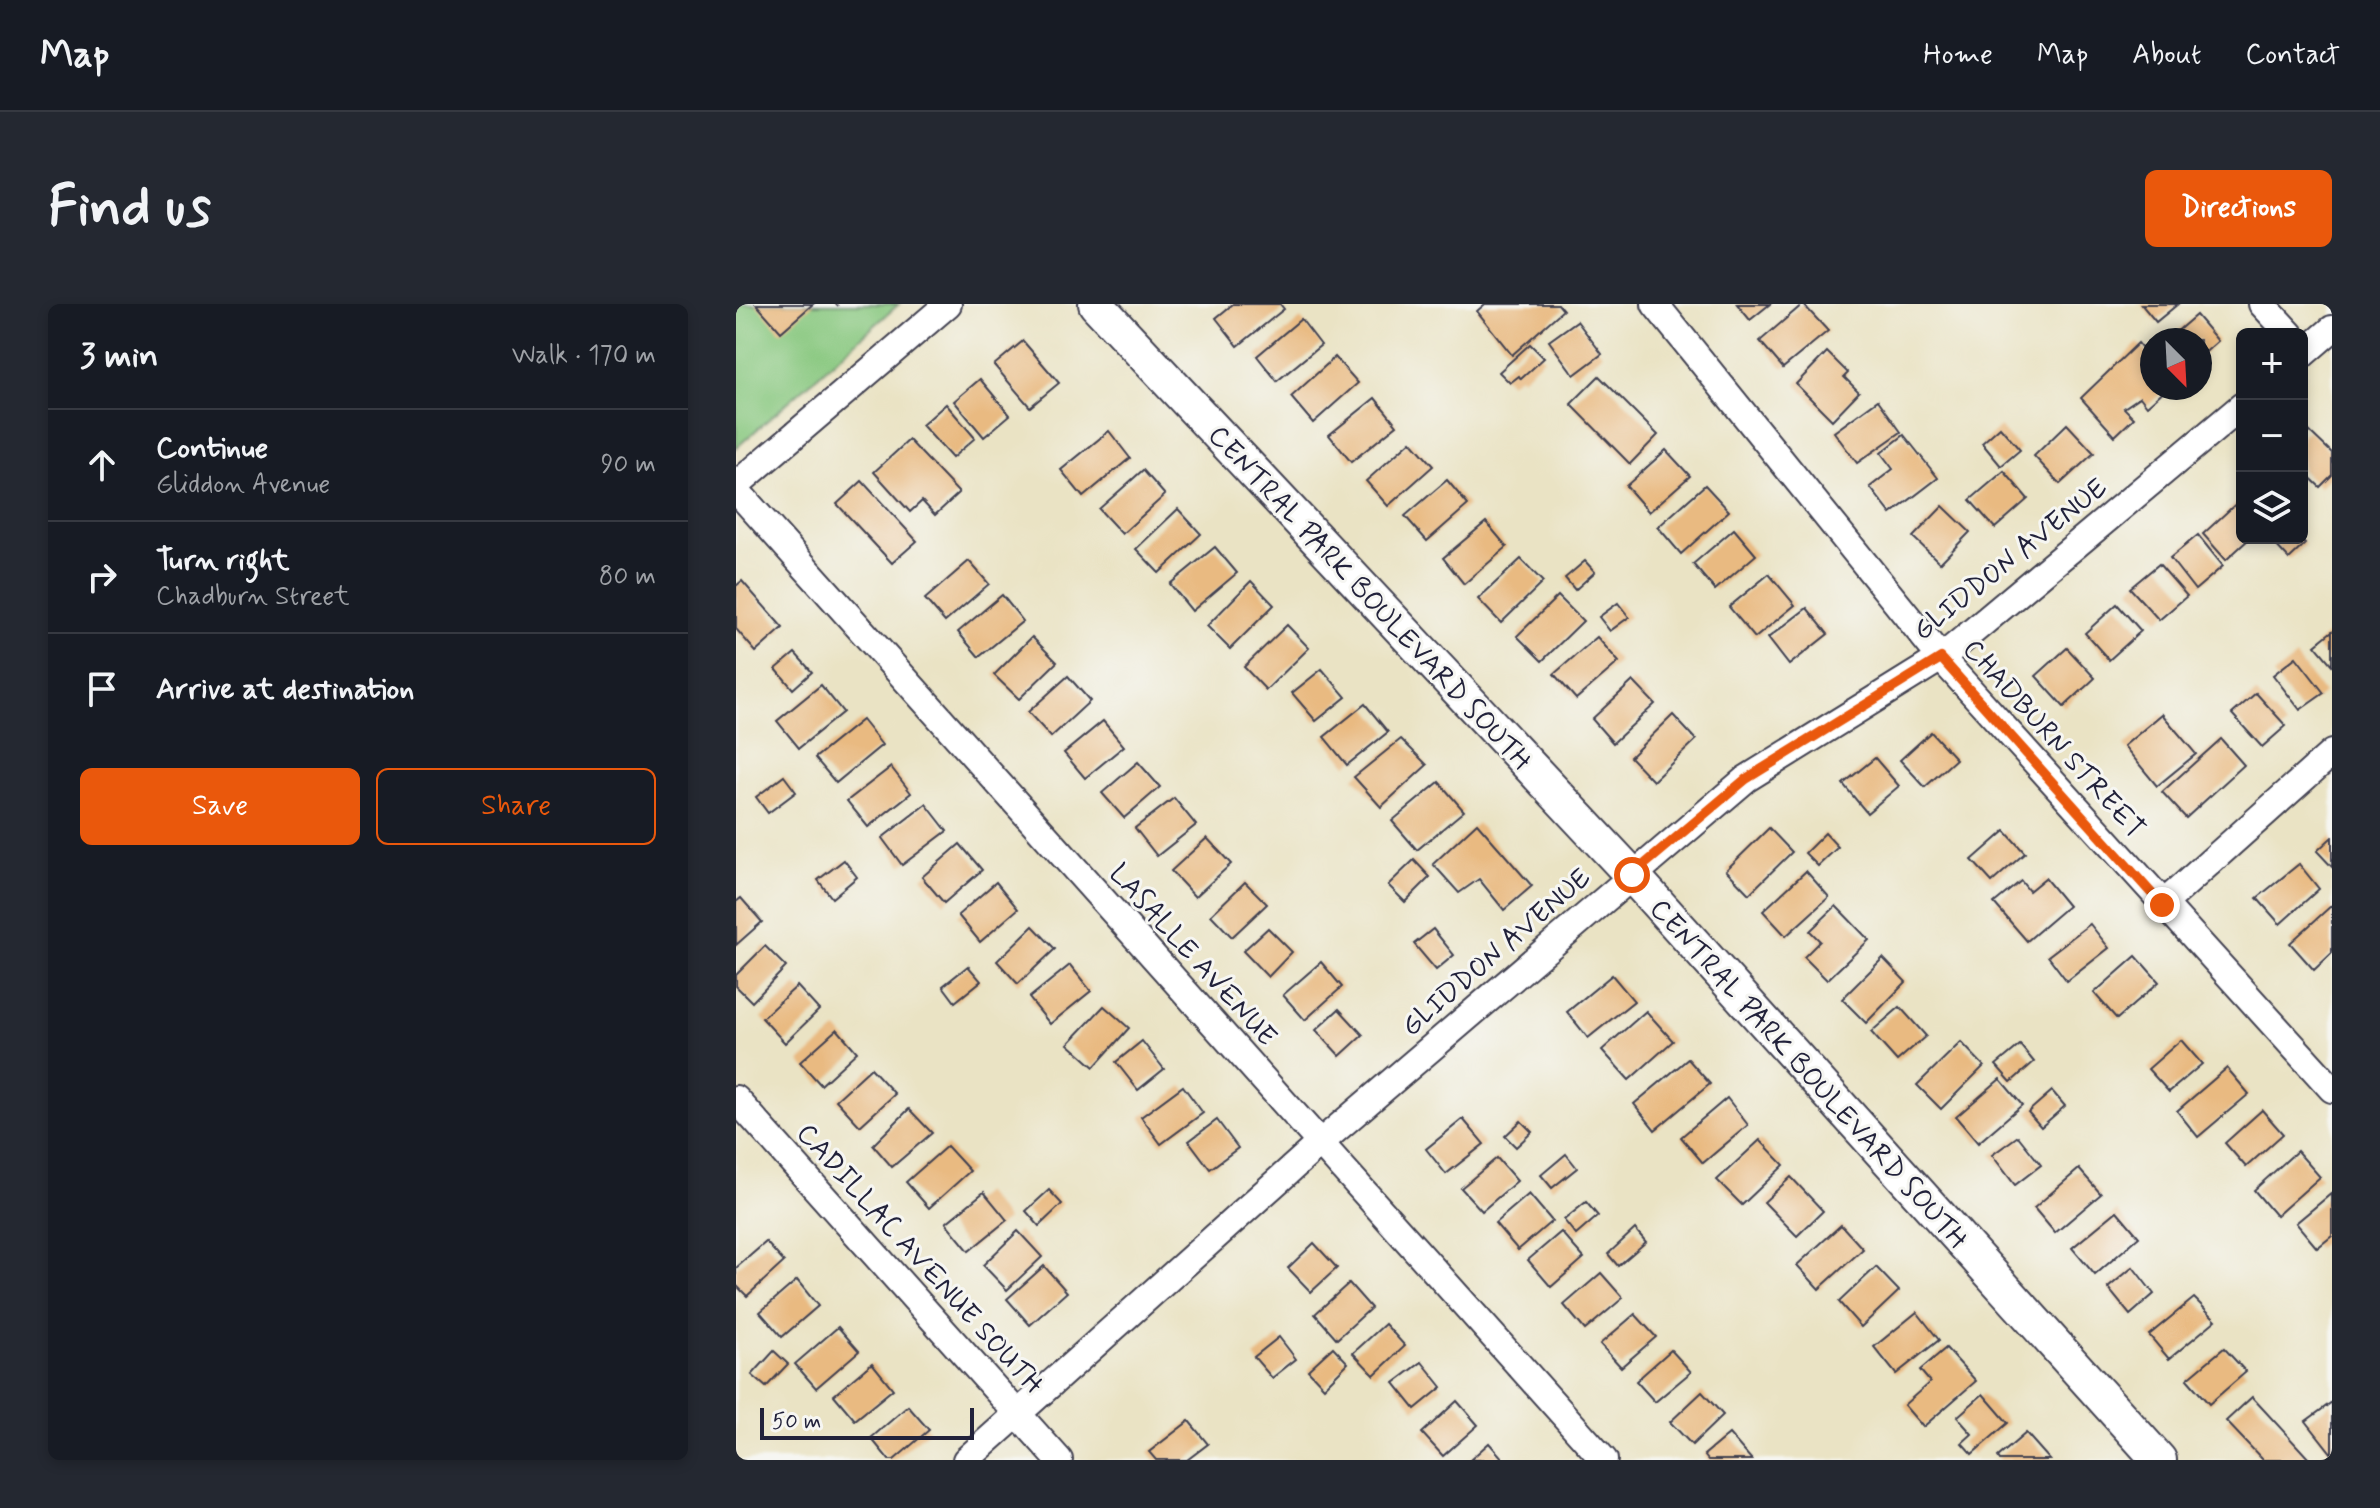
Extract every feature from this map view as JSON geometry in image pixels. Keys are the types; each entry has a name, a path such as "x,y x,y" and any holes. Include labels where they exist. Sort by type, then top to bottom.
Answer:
{"street":[{"path":"736,488 948,304"},
{"name":"CENTRAL PARK BOULEVARD SOUTH","path":"1096,304 1632,875 2159,1460"},
{"name":"CHADBURN STREET","path":"1655,304 1941,658 2332,1089"},
{"path":"2262,304 2283,328"},
{"path":"2308,342 2332,329"},
{"name":"GLIDDON AVENUE","path":"966,1460 1320,1143 1746,779 1941,658 2236,411"},
{"name":"LASALLE AVENUE","path":"736,488 1604,1460"},
{"path":"2162,905 2332,753"},
{"name":"CADILLAC AVENUE SOUTH","path":"736,1099 1059,1460"}],"green space":[{"path":"736,304 899,304 736,448"}],"building":[{"path":"756,304 813,304 781,332"},
{"path":"1233,304 1280,304 1284,309 1238,346 1216,318"},
{"path":"1485,304 1558,304 1563,310 1512,355 1477,311"},
{"path":"1737,304 1770,304 1750,320"},
{"path":"1803,304 1828,331 1783,368 1760,341"},
{"path":"2141,304 2178,304 2156,322"},
{"path":"2196,315 2207,328 2181,328"},
{"path":"1301,319 1321,345 1277,381 1257,356"},
{"path":"1577,321 1602,354 1574,375 1549,341"},
{"path":"1023,341 1059,383 1030,407 994,365"},
{"path":"2138,343 2140,397 2124,408 2134,418 2115,436 2081,398"},
{"path":"1530,344 1544,358 1521,379 1519,376 1510,383 1499,372"},
{"path":"1827,352 1848,373 1844,377 1859,392 1832,420 1796,384"},
{"path":"1335,357 1358,383 1313,423 1291,397"},
{"path":"1599,376 1658,435 1630,464 1571,404"},
{"path":"980,379 1010,415 984,437 954,401"},
{"path":"1375,398 1397,425 1351,462 1329,435"},
{"path":"1878,400 1901,432 1857,463 1834,432"},
{"path":"946,404 975,438 952,458 922,425"},
{"path":"2067,424 2094,453 2060,484 2034,456"},
{"path":"2000,427 2020,450 2001,466 1982,443"},
{"path":"2308,430 2332,453 2332,475 2320,487 2308,476"},
{"path":"1109,431 1130,458 1083,497 1061,470"},
{"path":"1904,435 1938,478 1891,514 1870,487 1893,469 1881,453"},
{"path":"909,440 959,493 935,515 922,501 910,512 874,472"},
{"path":"1411,441 1433,466 1388,506 1366,481"},
{"path":"1666,450 1690,476 1649,512 1626,486"},
{"path":"1143,470 1165,495 1122,534 1099,509"},
{"path":"2004,471 2028,499 1995,528 1970,500"},
{"path":"1447,480 1468,505 1427,541 1405,516"},
{"path":"862,481 917,541 892,563 837,504"},
{"path":"1705,485 1729,511 1681,554 1658,527"},
{"path":"2236,504 2236,544 2243,544 2226,560 2203,534"},
{"path":"1943,506 1970,532 1940,563 1913,537"},
{"path":"1178,509 1201,534 1159,573 1136,549"},
{"path":"1486,522 1507,547 1464,584 1443,558"},
{"path":"1734,529 1756,555 1715,590 1693,564"},
{"path":"2198,535 2223,566 2195,590 2170,558"},
{"path":"2275,544 2305,544 2289,559"},
{"path":"1215,547 1237,573 1192,611 1170,584"},
{"path":"1521,559 1543,582 1501,623 1478,599"},
{"path":"969,561 989,584 945,622 925,599"},
{"path":"1585,561 1595,572 1575,590 1565,578"},
{"path":"2159,564 2187,596 2159,620 2130,588"},
{"path":"1769,574 1795,605 1755,638 1729,607"},
{"path":"742,581 783,628 756,652 736,629 736,586"},
{"path":"1251,581 1274,605 1230,649 1207,626"},
{"path":"1002,595 1023,621 979,657 958,632"},
{"path":"1558,596 1583,621 1542,661 1517,636"},
{"path":"1618,603 1629,617 1610,631 1599,617"},
{"path":"2117,604 2141,631 2109,660 2085,633"},
{"path":"1807,608 1828,634 1789,665 1768,638"},
{"path":"1287,625 1309,648 1266,690 1244,667"},
{"path":"2332,631 2332,665 2315,645"},
{"path":"1032,637 1057,662 1019,699 994,675"},
{"path":"1597,637 1619,662 1576,699 1554,674"},
{"path":"2067,648 2095,678 2064,707 2036,676"},
{"path":"795,653 812,672 793,689 776,669"},
{"path":"2296,657 2324,693 2300,710 2273,675"},
{"path":"1322,669 1346,697 1316,721 1292,693"},
{"path":"1068,676 1090,701 1051,737 1028,712"},
{"path":"1633,681 1655,704 1613,743 1592,719"},
{"path":"821,685 843,712 799,748 777,721"},
{"path":"2256,693 2286,726 2262,747 2232,714"},
{"path":"1365,704 1388,732 1347,765 1324,737"},
{"path":"2162,714 2196,754 2157,786 2124,746"},
{"path":"1673,715 1696,740 1653,781 1630,757"},
{"path":"862,720 882,745 836,783 815,758"},
{"path":"1103,721 1124,746 1085,778 1064,753"},
{"path":"1931,732 1956,759 1925,787 1900,760"},
{"path":"1401,739 1427,765 1381,807 1354,777"},
{"path":"2221,739 2244,765 2186,818 2162,792"},
{"path":"1875,758 1899,786 1867,813 1843,784"},
{"path":"1138,762 1160,787 1124,818 1102,793"},
{"path":"891,767 911,793 868,827 847,801"},
{"path":"784,776 796,792 768,813 756,797"},
{"path":"1439,782 1464,811 1417,850 1392,821"},
{"path":"1174,798 1196,825 1157,856 1135,828"},
{"path":"926,804 947,831 902,865 882,838"},
{"path":"1477,823 1532,886 1504,910 1479,879 1459,893 1433,864"},
{"path":"1769,828 1792,852 1749,894 1726,870"},
{"path":"2005,831 2025,853 1992,882 1972,860"},
{"path":"1825,833 1838,847 1818,866 1805,853"},
{"path":"2332,837 2332,867 2317,851"},
{"path":"1207,838 1231,864 1195,897 1171,871"},
{"path":"960,844 982,870 944,903 922,877"},
{"path":"844,860 857,877 832,898 818,880"},
{"path":"1414,860 1430,877 1405,902 1388,885"},
{"path":"2299,864 2319,889 2280,924 2257,898"},
{"path":"1806,871 1829,897 1786,936 1763,911"},
{"path":"2045,878 2068,906 2027,941 1994,903 2021,881 2029,891"},
{"path":"996,882 1018,909 980,942 958,915"},
{"path":"1245,882 1267,904 1232,937 1211,915"},
{"path":"741,898 762,922 736,945 736,902"},
{"path":"2332,905 2332,953 2314,970 2290,943"},
{"path":"1836,906 1869,940 1827,980 1804,957 1820,941 1810,931"},
{"path":"2090,924 2109,948 2067,981 2048,956"},
{"path":"1033,926 1055,949 1018,984 997,961"},
{"path":"1268,928 1292,952 1268,977 1243,951"},
{"path":"1433,929 1454,955 1436,970 1414,944"},
{"path":"765,946 786,967 752,1002 736,986 736,975"},
{"path":"2136,956 2159,982 2117,1019 2094,993"},
{"path":"1883,958 1906,982 1866,1023 1842,999"},
{"path":"1321,962 1342,987 1305,1020 1283,995"},
{"path":"1070,965 1091,991 1050,1024 1029,998"},
{"path":"968,966 981,981 955,1002 943,986"},
{"path":"1612,975 1634,1001 1588,1038 1567,1012"},
{"path":"797,986 819,1010 785,1043 762,1018"},
{"path":"1104,1006 1129,1028 1094,1067 1068,1044"},
{"path":"1900,1007 1926,1036 1897,1061 1871,1032"},
{"path":"1339,1009 1363,1035 1340,1056 1316,1030"},
{"path":"1646,1011 1673,1041 1629,1080 1602,1050"},
{"path":"837,1029 857,1052 821,1085 800,1062"},
{"path":"2181,1040 2202,1064 2169,1092 2148,1069"},
{"path":"1142,1041 1164,1069 1138,1090 1116,1062"},
{"path":"1961,1042 1984,1066 1941,1109 1917,1085"},
{"path":"2020,1045 2034,1062 2011,1082 1996,1065"},
{"path":"1688,1059 1710,1084 1655,1130 1634,1104"},
{"path":"871,1068 895,1094 860,1126 836,1100"},
{"path":"2227,1068 2249,1094 2198,1137 2177,1111"},
{"path":"2000,1079 2022,1105 1978,1143 1956,1117"},
{"path":"1183,1086 1203,1113 1161,1144 1141,1117"},
{"path":"2052,1091 2065,1106 2041,1127 2028,1112"},
{"path":"1727,1098 1748,1125 1703,1163 1681,1137"},
{"path":"909,1109 932,1133 892,1167 873,1145"},
{"path":"2262,1110 2283,1134 2246,1167 2225,1143"},
{"path":"1463,1119 1484,1144 1446,1174 1426,1149"},
{"path":"1217,1120 1238,1148 1210,1169 1189,1141"},
{"path":"1521,1121 1532,1132 1516,1147 1505,1136"},
{"path":"2018,1136 2041,1165 2015,1185 1992,1155"},
{"path":"1760,1140 1784,1165 1742,1205 1717,1180"},
{"path":"947,1146 970,1171 929,1208 906,1182"},
{"path":"2297,1151 2320,1177 2276,1216 2254,1190"},
{"path":"1566,1154 1577,1168 1552,1188 1541,1175"},
{"path":"1497,1158 1517,1181 1482,1211 1461,1188"},
{"path":"2079,1169 2101,1194 2055,1233 2034,1208"},
{"path":"1791,1177 1823,1211 1797,1236 1764,1202"},
{"path":"1049,1190 1062,1204 1039,1226 1026,1211"},
{"path":"984,1192 1007,1220 969,1251 946,1223"},
{"path":"2332,1193 2332,1236 2317,1248 2296,1223"},
{"path":"1529,1194 1552,1221 1518,1250 1495,1223"},
{"path":"1586,1202 1598,1216 1576,1235 1564,1220"},
{"path":"2117,1211 2139,1237 2095,1275 2072,1248"},
{"path":"1841,1225 1863,1249 1819,1289 1797,1265"},
{"path":"1635,1229 1646,1242 1618,1266 1608,1254"},
{"path":"1018,1231 1042,1257 1007,1290 983,1265"},
{"path":"1561,1232 1584,1258 1551,1287 1528,1260"},
{"path":"766,1242 784,1262 747,1296 736,1285 736,1268"},
{"path":"1314,1243 1337,1268 1311,1292 1288,1268"},
{"path":"1044,1266 1067,1292 1030,1325 1007,1299"},
{"path":"1876,1267 1899,1291 1861,1327 1839,1302"},
{"path":"2133,1267 2154,1294 2130,1315 2108,1288"},
{"path":"1601,1273 1623,1298 1585,1330 1564,1305"},
{"path":"797,1280 818,1306 782,1337 760,1312"},
{"path":"1349,1283 1371,1308 1337,1339 1315,1314"},
{"path":"2194,1298 2216,1320 2169,1359 2149,1335"},
{"path":"1917,1312 1939,1340 1896,1374 1874,1347"},
{"path":"1635,1314 1656,1337 1621,1367 1600,1344"},
{"path":"1385,1324 1405,1346 1374,1375 1353,1353"},
{"path":"838,1327 859,1351 816,1388 795,1364"},
{"path":"1279,1337 1296,1359 1272,1378 1254,1357"},
{"path":"1333,1347 1348,1363 1324,1387 1308,1370"},
{"path":"1946,1348 1976,1381 1923,1427 1904,1405 1930,1382 1920,1370"},
{"path":"2224,1348 2246,1372 2209,1404 2187,1379"},
{"path":"1671,1350 1691,1372 1655,1402 1636,1381"},
{"path":"774,1351 788,1364 766,1387 752,1375"},
{"path":"1422,1362 1442,1387 1415,1409 1394,1383"},
{"path":"872,1363 893,1389 855,1420 834,1395"},
{"path":"1702,1392 1723,1415 1692,1445 1670,1422"},
{"path":"1983,1394 2008,1423 1972,1454 1962,1443 1972,1434 1957,1417"},
{"path":"2252,1397 2310,1460 2263,1460 2226,1421"},
{"path":"1457,1401 1478,1425 1443,1456 1422,1433"},
{"path":"2332,1402 2332,1454 2306,1421"},
{"path":"908,1406 929,1430 894,1460 889,1460 871,1438"},
{"path":"1189,1421 1208,1444 1187,1460 1156,1460 1149,1452"},
{"path":"2026,1433 2050,1460 2000,1460 1998,1457"},
{"path":"1729,1434 1752,1460 1708,1460 1704,1455"},
{"path":"1489,1443 1504,1460 1470,1460"}],"route":[{"path":"1632,875 1746,779 1941,658 2162,905"}]}
